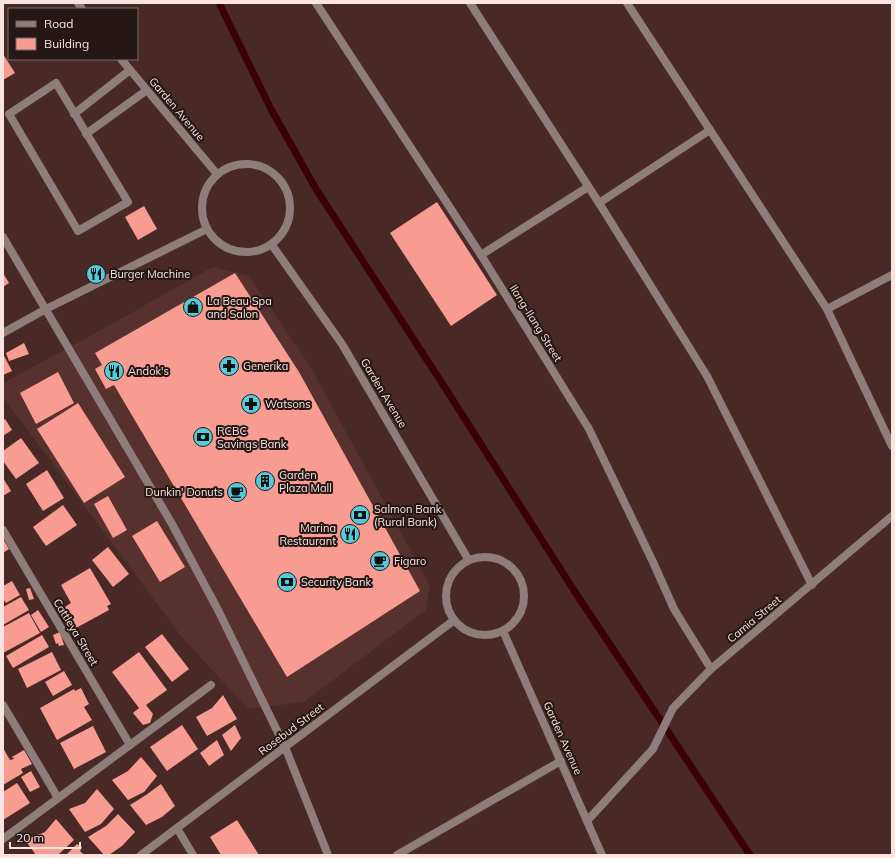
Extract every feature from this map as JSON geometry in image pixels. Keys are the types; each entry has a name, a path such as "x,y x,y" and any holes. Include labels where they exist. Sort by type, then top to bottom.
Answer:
{"street":[{"name":"Ilang-Ilang Street","path":"316,3 481,255 589,429 653,562 674,610 711,669"},
{"path":"470,3 599,203 707,376 812,585"},
{"path":"627,3 827,310 892,446"},
{"name":"Garden Avenue","path":"122,60 217,174"},
{"path":"74,114 130,70"},
{"path":"56,83 74,114 128,202 78,231 9,114 56,83"},
{"path":"86,134 147,90"},
{"path":"599,203 710,130"},
{"path":"250,164 267,170 281,181 289,197 290,215 284,232 272,245 253,252 234,251 216,242 207,229 201,212 202,198 208,185 217,174 233,166 250,164"},
{"path":"481,255 588,187"},
{"path":"3,333 46,309 207,229"},
{"path":"3,237 179,538 218,610 285,747 328,855"},
{"name":"Garden Avenue","path":"272,245 342,344 468,559"},
{"path":"827,310 892,275"},
{"name":"Camia Street","path":"587,821 653,749 673,708 711,669 892,516"},
{"name":"Cattleya Street","path":"3,530 130,745"},
{"path":"483,556 498,558 511,566 520,578 524,592 523,608 515,621 503,631 490,635 477,635 464,630 453,620 446,604 446,586 454,570 468,559 483,556"},
{"name":"Rosebud Street","path":"141,855 453,620"},
{"name":"Garden Avenue","path":"503,631 602,855"},
{"path":"3,839 211,685"},
{"path":"3,705 58,798"},
{"path":"397,855 560,761"},
{"path":"177,828 193,855"}],"shaded area":[{"path":"213,267 249,276 310,366 430,586 426,610 304,702 248,709 181,636 3,397 3,383"}],"building":[{"path":"3,54 15,73 3,80"},
{"path":"437,202 497,295 451,326 390,233"},
{"path":"144,206 157,229 138,240 125,217"},
{"name":"Burger Machine","path":"99,271 101,276 93,278 92,273"},
{"path":"3,273 9,283 3,287"},
{"name":"Garden Plaza Mall","path":"235,273 299,372 420,591 287,677 114,385 106,389 95,369 102,365 95,353"},
{"path":"24,343 29,354 9,361 6,353"},
{"path":"3,354 12,371 3,375"},
{"path":"58,372 74,403 36,424 20,393"},
{"path":"78,403 125,477 84,503 37,429"},
{"path":"5,419 12,430 3,436 3,420"},
{"path":"21,438 39,463 16,479 3,461 3,451"},
{"path":"47,470 64,498 43,511 26,484"},
{"path":"3,478 11,491 3,496"},
{"path":"108,496 127,530 113,538 94,504"},
{"path":"63,505 77,525 46,546 33,527"},
{"path":"157,521 185,567 160,582 132,536"},
{"path":"3,539 9,549 3,553"},
{"path":"108,547 129,574 113,587 92,560"},
{"path":"90,568 111,604 107,606 109,610 76,628 65,607 71,603 61,585"},
{"path":"12,581 20,595 6,603 3,599 3,586"},
{"path":"30,588 34,599 29,600 26,589"},
{"path":"21,597 29,610 3,625 3,607"},
{"path":"38,610 49,627 41,632 31,615"},
{"path":"29,613 40,633 3,653 3,627"},
{"path":"60,632 64,645 59,646 58,643 56,644 53,635"},
{"path":"162,634 189,669 172,682 145,647"},
{"path":"42,635 49,647 13,668 6,656"},
{"path":"52,652 61,670 27,688 18,669"},
{"path":"139,652 167,690 146,705 153,714 150,723 143,725 133,713 139,708 112,672"},
{"path":"64,671 72,685 53,696 45,682"},
{"path":"81,688 89,704 84,707 92,720 57,740 40,708 74,689 75,691"},
{"path":"223,695 237,719 207,736 196,717 212,708"},
{"path":"182,725 198,749 167,771 150,747"},
{"path":"235,725 241,738 231,751 222,735"},
{"path":"93,726 106,752 74,769 60,743"},
{"path":"217,740 224,755 209,766 200,753"},
{"path":"3,748 10,760 14,759 12,757 24,750 32,764 21,769 23,773 3,785"},
{"path":"141,757 157,776 144,792 128,800 112,780 128,771"},
{"path":"31,771 40,787 30,792 21,777"},
{"path":"17,783 30,803 3,820 3,792"},
{"path":"161,784 175,806 162,817 146,825 130,805"},
{"path":"97,789 114,809 101,824 85,832 69,809 85,803"},
{"path":"118,814 135,832 122,846 109,855 104,855 88,837 106,826"},
{"path":"56,819 74,840 58,855 36,855 25,840 45,832"},
{"path":"237,820 259,855 221,855 210,837"},
{"path":"77,844 82,847 80,851 84,855 66,855"}],"waterway":[{"path":"219,3 271,109 316,189 575,592 750,855"}],"place":[{"name":"Burger Machine","path":"96,274"},
{"name":"La Beau Spa and Salon","path":"193,307"},
{"name":"Generika","path":"229,366"},
{"name":"Andok's","path":"114,371"},
{"name":"Watsons","path":"251,404"},
{"name":"RCBC Savings Bank","path":"203,437"},
{"name":"Garden Plaza Mall","path":"265,481"},
{"name":"Dunkin' Donuts","path":"237,492"},
{"name":"Salmon Bank (Rural Bank)","path":"360,515"},
{"name":"Marina Restaurant","path":"350,534"},
{"name":"Figaro","path":"380,561"},
{"name":"Security Bank","path":"287,582"}]}
